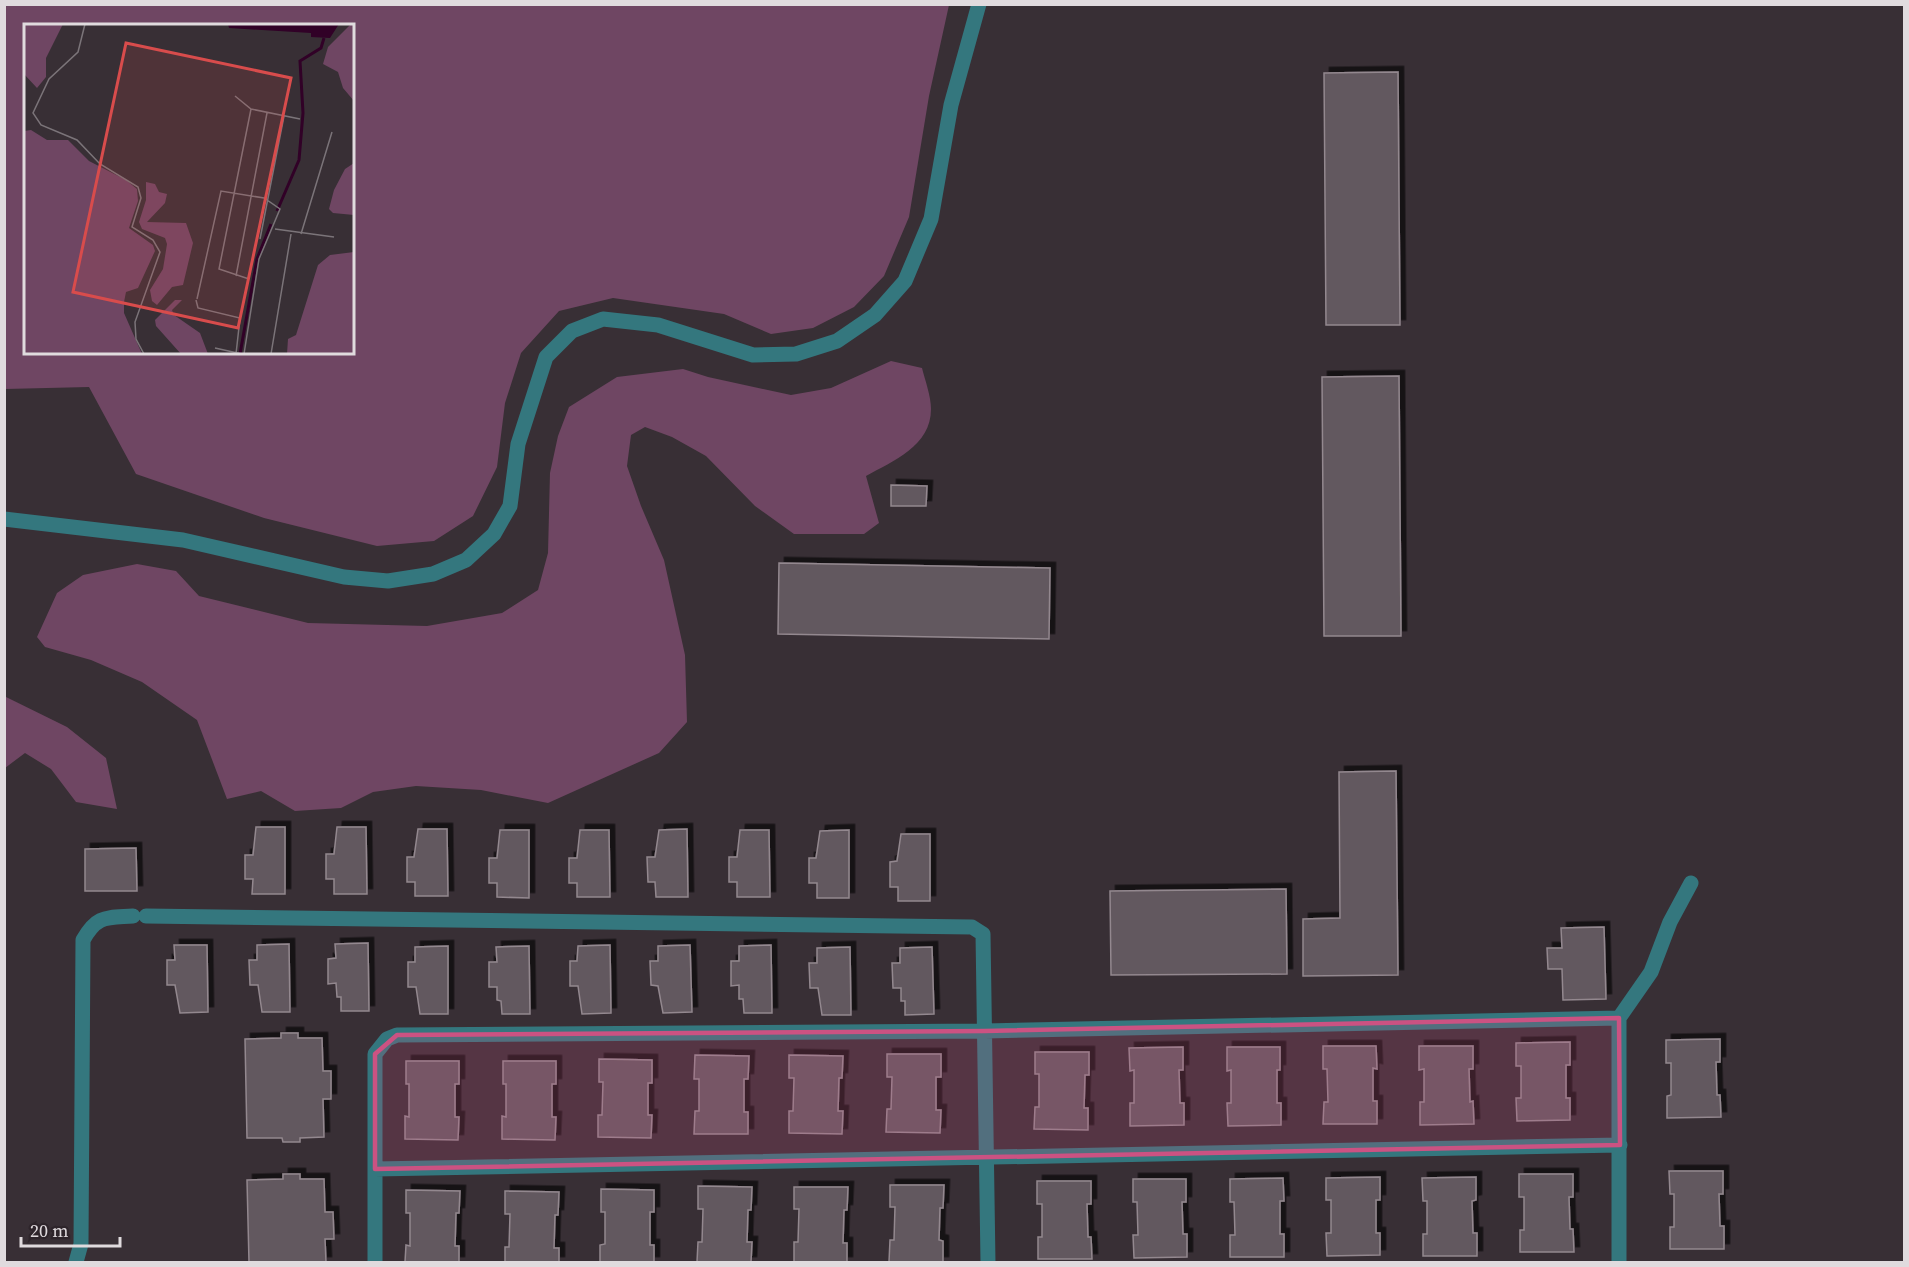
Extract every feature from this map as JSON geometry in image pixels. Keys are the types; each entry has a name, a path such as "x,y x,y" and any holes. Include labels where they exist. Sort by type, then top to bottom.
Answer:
{"street":[{"path":"4,519 183,540 345,578 388,580 433,574 466,560 494,534 510,506 518,444 546,357 572,331 603,319 658,325 753,355 796,354 837,341 875,315 905,281 931,219 951,105 979,4"},
{"path":"1618,1263 1619,1018 1651,972 1670,922 1691,883"},
{"path":"76,1263 81,1244 83,940 92,924 104,918 139,916 972,927 983,934 988,1263"},
{"path":"375,1263 375,1054 387,1039 397,1035 985,1031 1619,1018"},
{"path":"375,1169 1620,1145"}],"highlighted area":[{"path":"1619,1018 1620,1145 375,1169 375,1054 397,1035 985,1031"}],"shaded area":[{"path":"5,4 949,4 929,96 909,217 884,276 854,307 813,328 771,334 724,314 613,298 559,311 521,353 505,403 497,467 473,516 434,541 377,546 264,518 136,474 89,387 5,389"},
{"path":"891,361 922,368 931,404 929,422 925,433 909,451 866,476 879,523 864,534 794,534 755,506 706,456 672,437 645,427 631,435 627,466 664,560 685,655 687,722 659,753 548,803 481,790 416,786 373,792 341,808 295,811 261,791 227,799 197,720 142,682 91,660 45,647 37,637 57,593 83,575 137,564 176,571 199,596 308,623 427,626 502,613 538,590 548,553 550,473 558,436 569,407 617,377 683,369 708,377 791,395 831,388"},
{"path":"4,696 67,727 106,758 117,809 76,802 51,769 25,753 5,768"}],"building":[{"path":"1398,72 1400,325 1326,325 1324,73"},
{"path":"1399,376 1401,636 1324,636 1322,377"},
{"path":"891,485 927,486 926,506 891,506"},
{"path":"779,563 1050,568 1049,639 778,634"},
{"path":"1396,771 1398,975 1303,976 1303,919 1340,918 1339,772"},
{"path":"256,827 285,827 285,894 252,894 253,879 245,879 245,855 253,855"},
{"path":"337,827 366,827 367,894 334,894 334,879 326,879 326,854 334,854"},
{"path":"418,829 447,829 448,896 415,896 415,882 407,882 407,857 414,857"},
{"path":"687,829 688,897 656,897 655,882 648,882 647,857 655,857 659,830"},
{"path":"500,830 529,830 529,898 497,897 497,883 489,883 489,858 497,858"},
{"path":"580,830 609,830 610,897 577,897 577,883 569,883 569,858 577,858"},
{"path":"740,830 769,830 770,897 737,897 737,882 729,882 729,857 737,857"},
{"path":"849,830 849,898 817,898 817,883 809,883 809,858 816,858 820,831"},
{"path":"901,834 930,834 930,901 898,901 898,887 890,887 890,862 897,861"},
{"path":"136,848 137,891 85,891 85,849"},
{"path":"1286,889 1287,974 1111,975 1110,891"},
{"path":"1604,927 1606,999 1563,1000 1562,969 1548,969 1547,948 1562,948 1561,928"},
{"path":"368,943 369,1011 341,1011 341,997 337,997 336,983 328,984 328,959 336,958 335,944"},
{"path":"289,944 290,1012 262,1012 258,985 250,985 249,960 257,960 257,945"},
{"path":"174,945 207,945 208,1012 180,1013 175,985 167,985 167,960 175,960"},
{"path":"610,945 611,1013 582,1014 578,986 570,986 570,961 577,961 578,946"},
{"path":"690,945 692,1012 663,1013 658,986 651,985 650,961 658,961 658,946"},
{"path":"771,945 772,1013 744,1013 743,999 739,999 739,985 731,986 731,961 739,961 739,946"},
{"path":"448,946 448,1014 420,1014 416,987 408,987 408,962 415,962 415,947"},
{"path":"529,946 530,1014 502,1014 501,1001 497,1000 497,987 489,987 489,962 497,962 496,947"},
{"path":"850,947 851,1015 822,1015 818,988 810,988 809,963 817,963 817,948"},
{"path":"932,947 934,1014 905,1015 905,1001 901,1001 901,988 893,988 892,963 900,963 900,948"},
{"path":"281,1033 298,1033 298,1038 322,1038 323,1071 331,1071 331,1099 323,1099 324,1137 300,1138 300,1142 283,1142 282,1138 247,1138 245,1039 281,1038"},
{"path":"1720,1039 1720,1062 1716,1062 1717,1095 1720,1095 1721,1117 1667,1118 1667,1096 1671,1095 1671,1063 1666,1063 1666,1040"},
{"path":"1570,1042 1570,1065 1566,1065 1566,1098 1570,1098 1570,1120 1517,1121 1516,1098 1521,1098 1521,1066 1516,1066 1516,1043"},
{"path":"1323,1046 1376,1046 1377,1069 1373,1068 1373,1101 1377,1101 1377,1124 1323,1124 1324,1102 1328,1102 1327,1069 1323,1069"},
{"path":"1419,1046 1473,1046 1473,1069 1469,1069 1470,1102 1473,1101 1474,1124 1420,1125 1420,1102 1424,1102 1424,1069 1419,1070"},
{"path":"1183,1047 1183,1070 1179,1070 1180,1103 1184,1103 1184,1125 1130,1126 1130,1103 1134,1103 1134,1070 1130,1071 1129,1048"},
{"path":"1227,1047 1280,1047 1277,1103 1281,1103 1281,1125 1228,1126 1227,1103 1231,1103 1231,1070 1227,1071"},
{"path":"1035,1052 1089,1052 1089,1075 1085,1075 1084,1108 1088,1108 1088,1130 1034,1129 1035,1107 1039,1107 1039,1074 1035,1074"},
{"path":"887,1054 941,1054 941,1077 936,1077 936,1110 941,1110 940,1133 886,1132 887,1109 891,1109 892,1077 887,1077"},
{"path":"695,1055 749,1056 748,1079 744,1079 744,1112 748,1112 748,1134 694,1134 695,1111 699,1111 699,1079 694,1079"},
{"path":"789,1055 843,1056 842,1078 839,1078 838,1111 843,1111 842,1134 789,1133 789,1111 793,1111 794,1078 789,1078"},
{"path":"599,1059 652,1060 652,1083 648,1083 648,1115 652,1115 651,1138 598,1137 598,1115 602,1115 603,1082 599,1082"},
{"path":"406,1061 459,1061 459,1084 455,1084 455,1117 459,1117 458,1140 405,1139 405,1116 409,1117"},
{"path":"503,1061 556,1061 556,1084 552,1084 552,1117 556,1117 555,1140 502,1139 502,1116 506,1117"},
{"path":"1669,1171 1723,1171 1723,1194 1719,1194 1720,1226 1724,1226 1724,1249 1670,1249 1670,1227 1674,1227 1674,1194 1670,1194"},
{"path":"283,1174 300,1174 300,1179 324,1179 325,1212 333,1212 334,1239 325,1239 326,1262 249,1262 247,1180 283,1179"},
{"path":"1519,1174 1573,1174 1573,1197 1569,1197 1570,1229 1573,1229 1574,1252 1520,1252 1520,1230 1524,1230 1524,1197 1519,1197"},
{"path":"1380,1177 1380,1200 1376,1200 1376,1233 1380,1233 1380,1255 1327,1256 1326,1233 1331,1233 1331,1200 1326,1200 1326,1178"},
{"path":"1476,1177 1476,1200 1472,1201 1473,1233 1477,1233 1477,1256 1423,1256 1423,1234 1427,1234 1427,1201 1423,1201 1422,1178"},
{"path":"1283,1178 1284,1201 1280,1201 1280,1234 1284,1234 1284,1257 1230,1257 1230,1235 1235,1235 1234,1202 1230,1202 1230,1179"},
{"path":"1133,1179 1186,1179 1186,1202 1182,1202 1183,1234 1187,1234 1187,1257 1134,1258 1133,1235 1138,1235 1137,1202 1133,1202"},
{"path":"1037,1181 1091,1181 1091,1204 1087,1204 1088,1237 1091,1237 1092,1259 1038,1259 1038,1237 1042,1237 1042,1204 1037,1204"},
{"path":"890,1185 944,1185 943,1208 940,1208 939,1240 943,1241 943,1262 889,1262 890,1240 894,1240 895,1207 890,1207"},
{"path":"698,1186 752,1187 751,1210 748,1210 747,1242 752,1242 751,1262 697,1262 698,1242 702,1242 703,1209 698,1209"},
{"path":"794,1187 848,1187 847,1210 844,1210 843,1243 847,1243 847,1262 794,1262 794,1242 798,1242 799,1209 794,1209"},
{"path":"601,1189 654,1190 654,1212 650,1212 650,1245 654,1245 654,1262 600,1262 600,1245 605,1244 605,1212 601,1212"},
{"path":"406,1190 460,1191 459,1213 456,1213 455,1246 459,1246 459,1262 405,1262 406,1245 410,1246 410,1213 406,1213"},
{"path":"505,1191 559,1192 558,1215 555,1215 554,1248 559,1248 559,1262 505,1262 505,1247 509,1247 510,1214 505,1214"}]}
